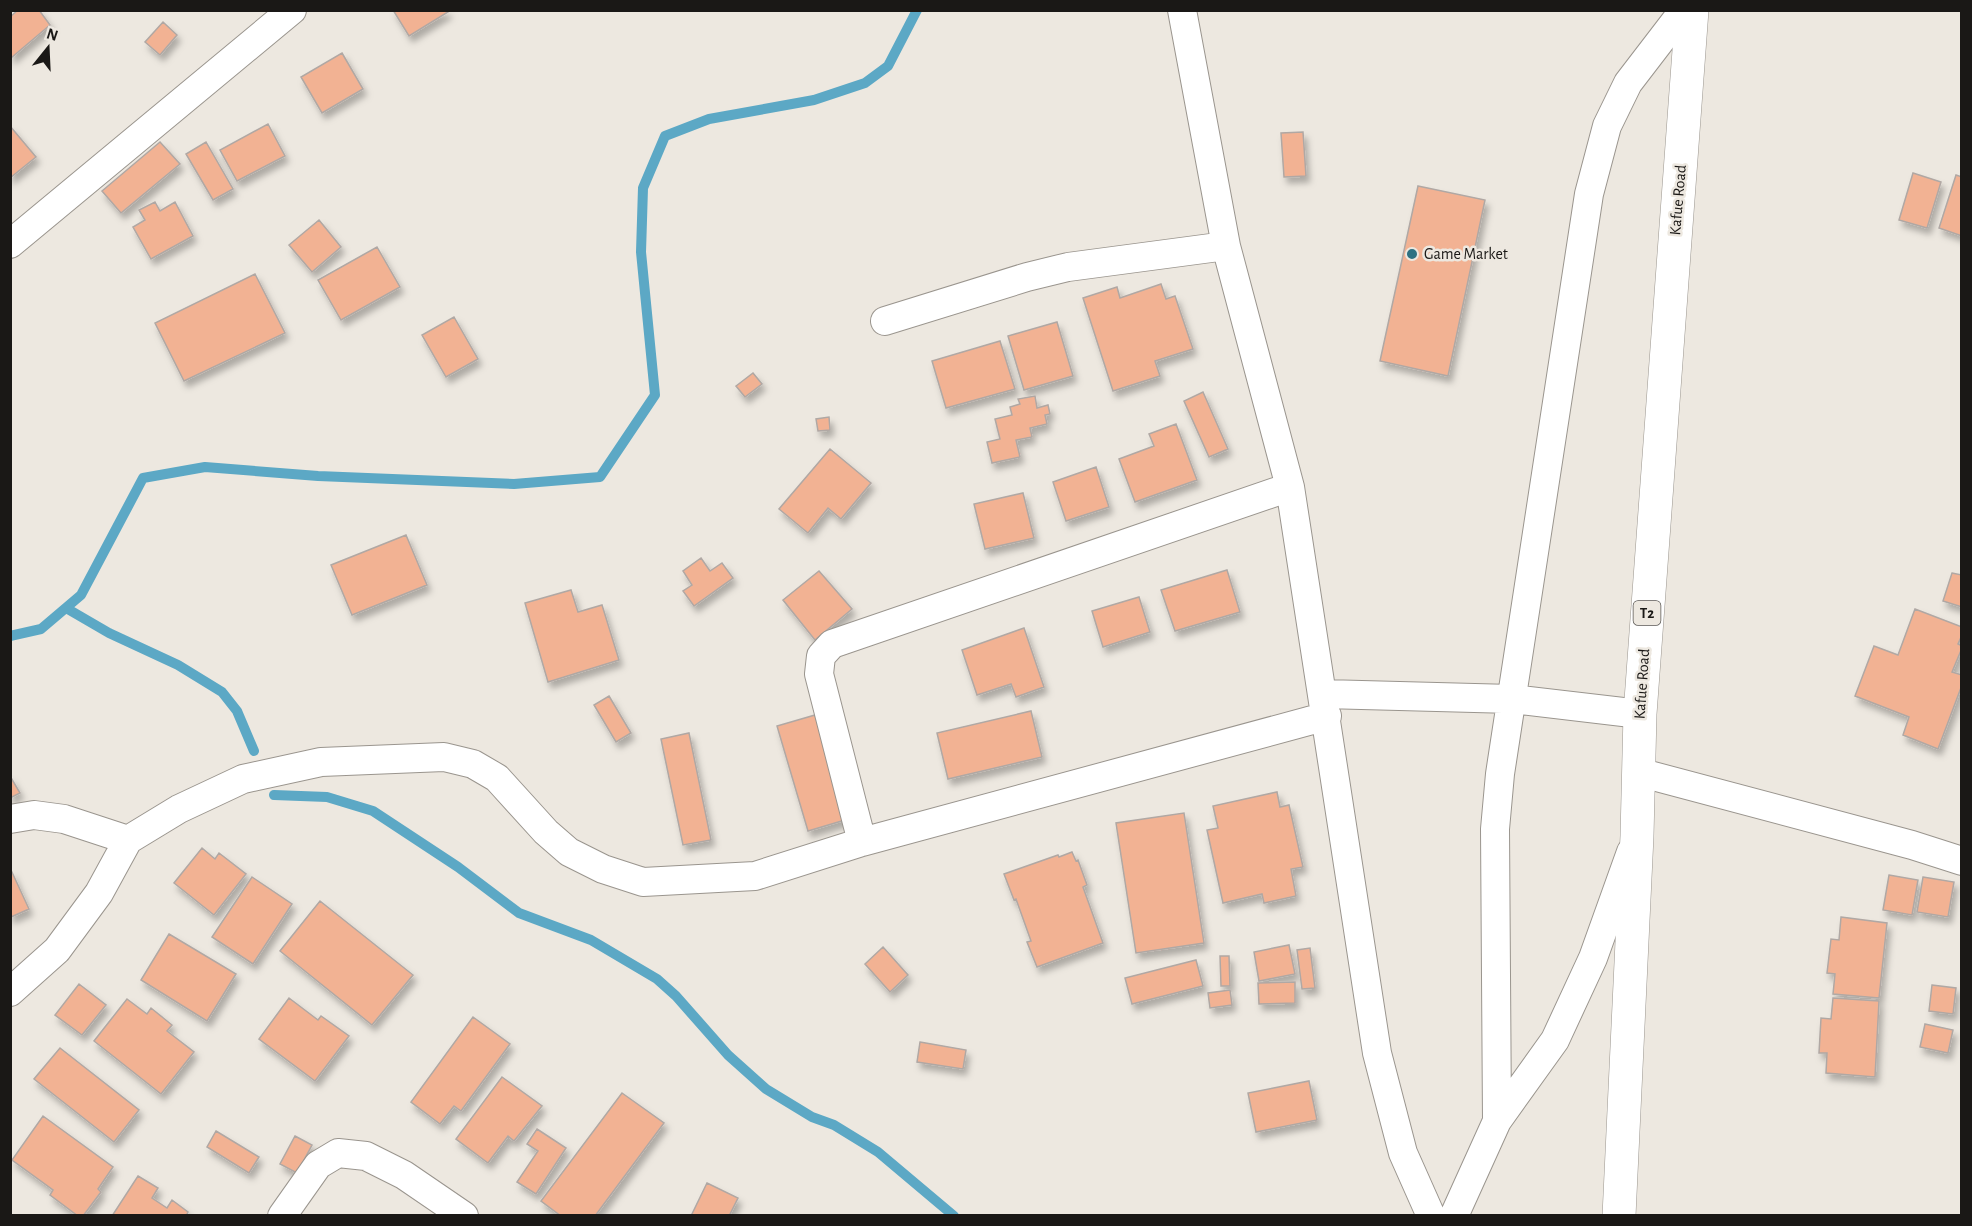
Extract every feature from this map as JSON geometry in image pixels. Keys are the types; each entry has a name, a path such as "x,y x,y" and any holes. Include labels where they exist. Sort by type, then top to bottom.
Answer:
{"highway":[{"name":"Kafue Road","path":"1619,1215 1637,836 1640,714 1692,10"}],"street":[{"path":"10,244 292,10"},
{"path":"1182,10 1226,246 1290,487 1377,1053 1403,1153 1431,1215"},
{"path":"1497,1121 1494,829 1500,774 1589,194 1607,126 1628,83 1684,10"},
{"path":"885,321 1027,277 1068,267 1226,246"},
{"path":"862,843 819,674 821,656 832,644 1290,487"},
{"path":"10,992 57,950 99,894 128,840 178,809 243,780 321,762 444,757 473,764 497,778 546,832 569,852 603,869 643,882 755,876 1325,705 1512,699 1640,714"},
{"path":"1638,772 1900,842 1962,861"},
{"path":"10,819 34,815 64,819 128,840"},
{"path":"1454,1215 1497,1121 1555,1040 1593,958 1637,836"},
{"path":"282,1215 318,1165 338,1153 366,1156 394,1170 464,1215"}],"building":[{"path":"18,10 39,10 50,25 11,58 10,17"},
{"path":"393,10 447,10 448,12 409,36"},
{"path":"163,22 177,35 160,55 145,42"},
{"path":"342,53 363,89 322,113 301,77"},
{"path":"268,124 285,156 237,181 220,150"},
{"path":"10,126 36,157 10,178"},
{"path":"1303,132 1306,176 1284,177 1281,133"},
{"path":"160,142 180,164 121,213 102,191"},
{"path":"206,142 233,189 213,200 186,154"},
{"path":"1913,173 1941,182 1927,228 1899,220"},
{"path":"1956,175 1962,177 1962,236 1939,228"},
{"path":"1418,186 1485,200 1448,376 1380,361"},
{"path":"155,202 160,211 175,202 193,236 151,259 133,227 145,220 139,210"},
{"path":"319,220 341,247 312,272 289,245"},
{"path":"377,247 400,287 341,320 318,280"},
{"path":"255,274 285,333 184,381 155,323"},
{"path":"1161,284 1166,299 1175,296 1193,349 1155,361 1160,376 1113,391 1083,298 1117,287 1120,298"},
{"path":"454,317 478,359 446,377 422,335"},
{"path":"1057,322 1073,376 1024,390 1008,336"},
{"path":"1000,341 1015,389 946,408 932,361"},
{"path":"753,373 762,384 745,397 736,386"},
{"path":"1203,392 1228,449 1209,457 1184,401"},
{"path":"1035,396 1037,408 1048,405 1050,414 1045,415 1047,424 1030,428 1032,437 1016,440 1020,457 992,463 987,442 1000,439 995,419 1012,415 1010,407 1020,404 1018,399"},
{"path":"829,417 830,430 818,431 816,419"},
{"path":"1176,424 1197,480 1135,502 1119,459 1154,446 1149,434"},
{"path":"830,449 871,483 841,519 828,508 808,533 779,509"},
{"path":"1096,467 1109,507 1066,521 1053,482"},
{"path":"1023,493 1034,538 985,549 974,504"},
{"path":"406,535 427,585 352,615 331,565"},
{"path":"701,558 710,571 722,563 733,578 694,606 683,591 692,585 683,571"},
{"path":"1227,570 1240,612 1175,631 1161,590"},
{"path":"819,571 852,609 815,640 783,600"},
{"path":"1952,573 1962,575 1962,607 1943,601"},
{"path":"571,590 578,612 602,605 619,660 548,682 525,603"},
{"path":"1139,597 1150,632 1103,647 1092,611"},
{"path":"1915,609 1962,627 1962,635 1958,644 1962,648 1952,672 1962,675 1962,685 1938,749 1903,735 1909,717 1855,696 1874,646 1898,655"},
{"path":"1024,628 1044,687 1016,697 1011,684 977,695 962,650"},
{"path":"609,696 631,733 616,742 594,705"},
{"path":"1031,711 1042,757 948,779 937,733"},
{"path":"815,715 845,820 808,831 777,726"},
{"path":"689,733 711,840 683,845 661,739"},
{"path":"10,776 20,793 10,798"},
{"path":"1277,792 1280,807 1289,805 1303,867 1291,869 1296,896 1264,903 1262,894 1223,903 1207,830 1218,828 1213,806"},
{"path":"1184,813 1204,943 1136,953 1116,823"},
{"path":"202,848 215,859 219,853 246,874 214,915 174,883"},
{"path":"1072,852 1076,861 1078,860 1087,885 1083,887 1103,943 1037,967 1027,942 1031,941 1004,874"},
{"path":"11,870 29,909 11,917 10,916"},
{"path":"1889,875 1918,880 1912,915 1883,910"},
{"path":"252,877 292,904 253,964 212,937"},
{"path":"1923,877 1954,882 1948,917 1917,912"},
{"path":"320,901 413,975 372,1025 280,951"},
{"path":"1841,917 1887,923 1879,998 1833,994 1835,974 1827,973 1831,939 1839,940"},
{"path":"169,934 236,974 207,1021 141,980"},
{"path":"1289,945 1295,974 1259,981 1254,952"},
{"path":"883,947 908,975 890,992 865,964"},
{"path":"1310,948 1315,988 1302,989 1297,950"},
{"path":"1220,956 1229,956 1230,986 1221,986"},
{"path":"1196,960 1203,986 1132,1004 1125,978"},
{"path":"1295,982 1295,1003 1259,1004 1258,983"},
{"path":"79,984 106,1005 82,1035 55,1015"},
{"path":"1932,985 1956,988 1953,1014 1929,1011"},
{"path":"1230,990 1232,1005 1210,1008 1208,993"},
{"path":"289,998 318,1020 321,1016 349,1036 315,1081 259,1039"},
{"path":"1833,998 1879,1001 1875,1077 1826,1073 1827,1053 1819,1053 1821,1018 1831,1019"},
{"path":"127,999 147,1014 151,1008 172,1025 167,1031 194,1052 161,1094 94,1041"},
{"path":"473,1017 510,1044 461,1111 454,1106 440,1124 411,1102"},
{"path":"1925,1024 1953,1030 1948,1053 1920,1047"},
{"path":"920,1042 966,1050 963,1069 917,1062"},
{"path":"60,1048 139,1110 114,1142 34,1079"},
{"path":"502,1077 542,1106 514,1141 508,1136 488,1163 456,1139"},
{"path":"1309,1081 1317,1120 1256,1132 1248,1093"},
{"path":"622,1093 664,1123 595,1216 561,1216 541,1201"},
{"path":"43,1116 113,1167 98,1189 101,1192 83,1216 78,1216 50,1195 53,1190 12,1160"},
{"path":"537,1129 566,1148 536,1194 517,1182 538,1151 527,1144"},
{"path":"216,1131 259,1157 249,1173 207,1147"},
{"path":"295,1136 312,1145 297,1173 280,1164"},
{"path":"138,1176 158,1188 152,1198 167,1208 172,1200 188,1212 186,1216 112,1216"},
{"path":"707,1183 738,1198 729,1216 691,1216"}],"waterway":[{"path":"10,636 41,629 81,595 143,478 205,467 318,476 514,484 600,477 655,395 641,252 643,188 665,136 709,119 814,100 865,83 888,66 917,10"},
{"path":"66,608 109,633 178,665 222,692 237,711 254,751"},
{"path":"274,795 327,797 373,811 458,867 519,913 591,940 657,979 676,996 728,1055 766,1089 812,1117 834,1125 878,1152 954,1216"}],"place":[{"name":"Game Market","path":"1412,254"}]}
